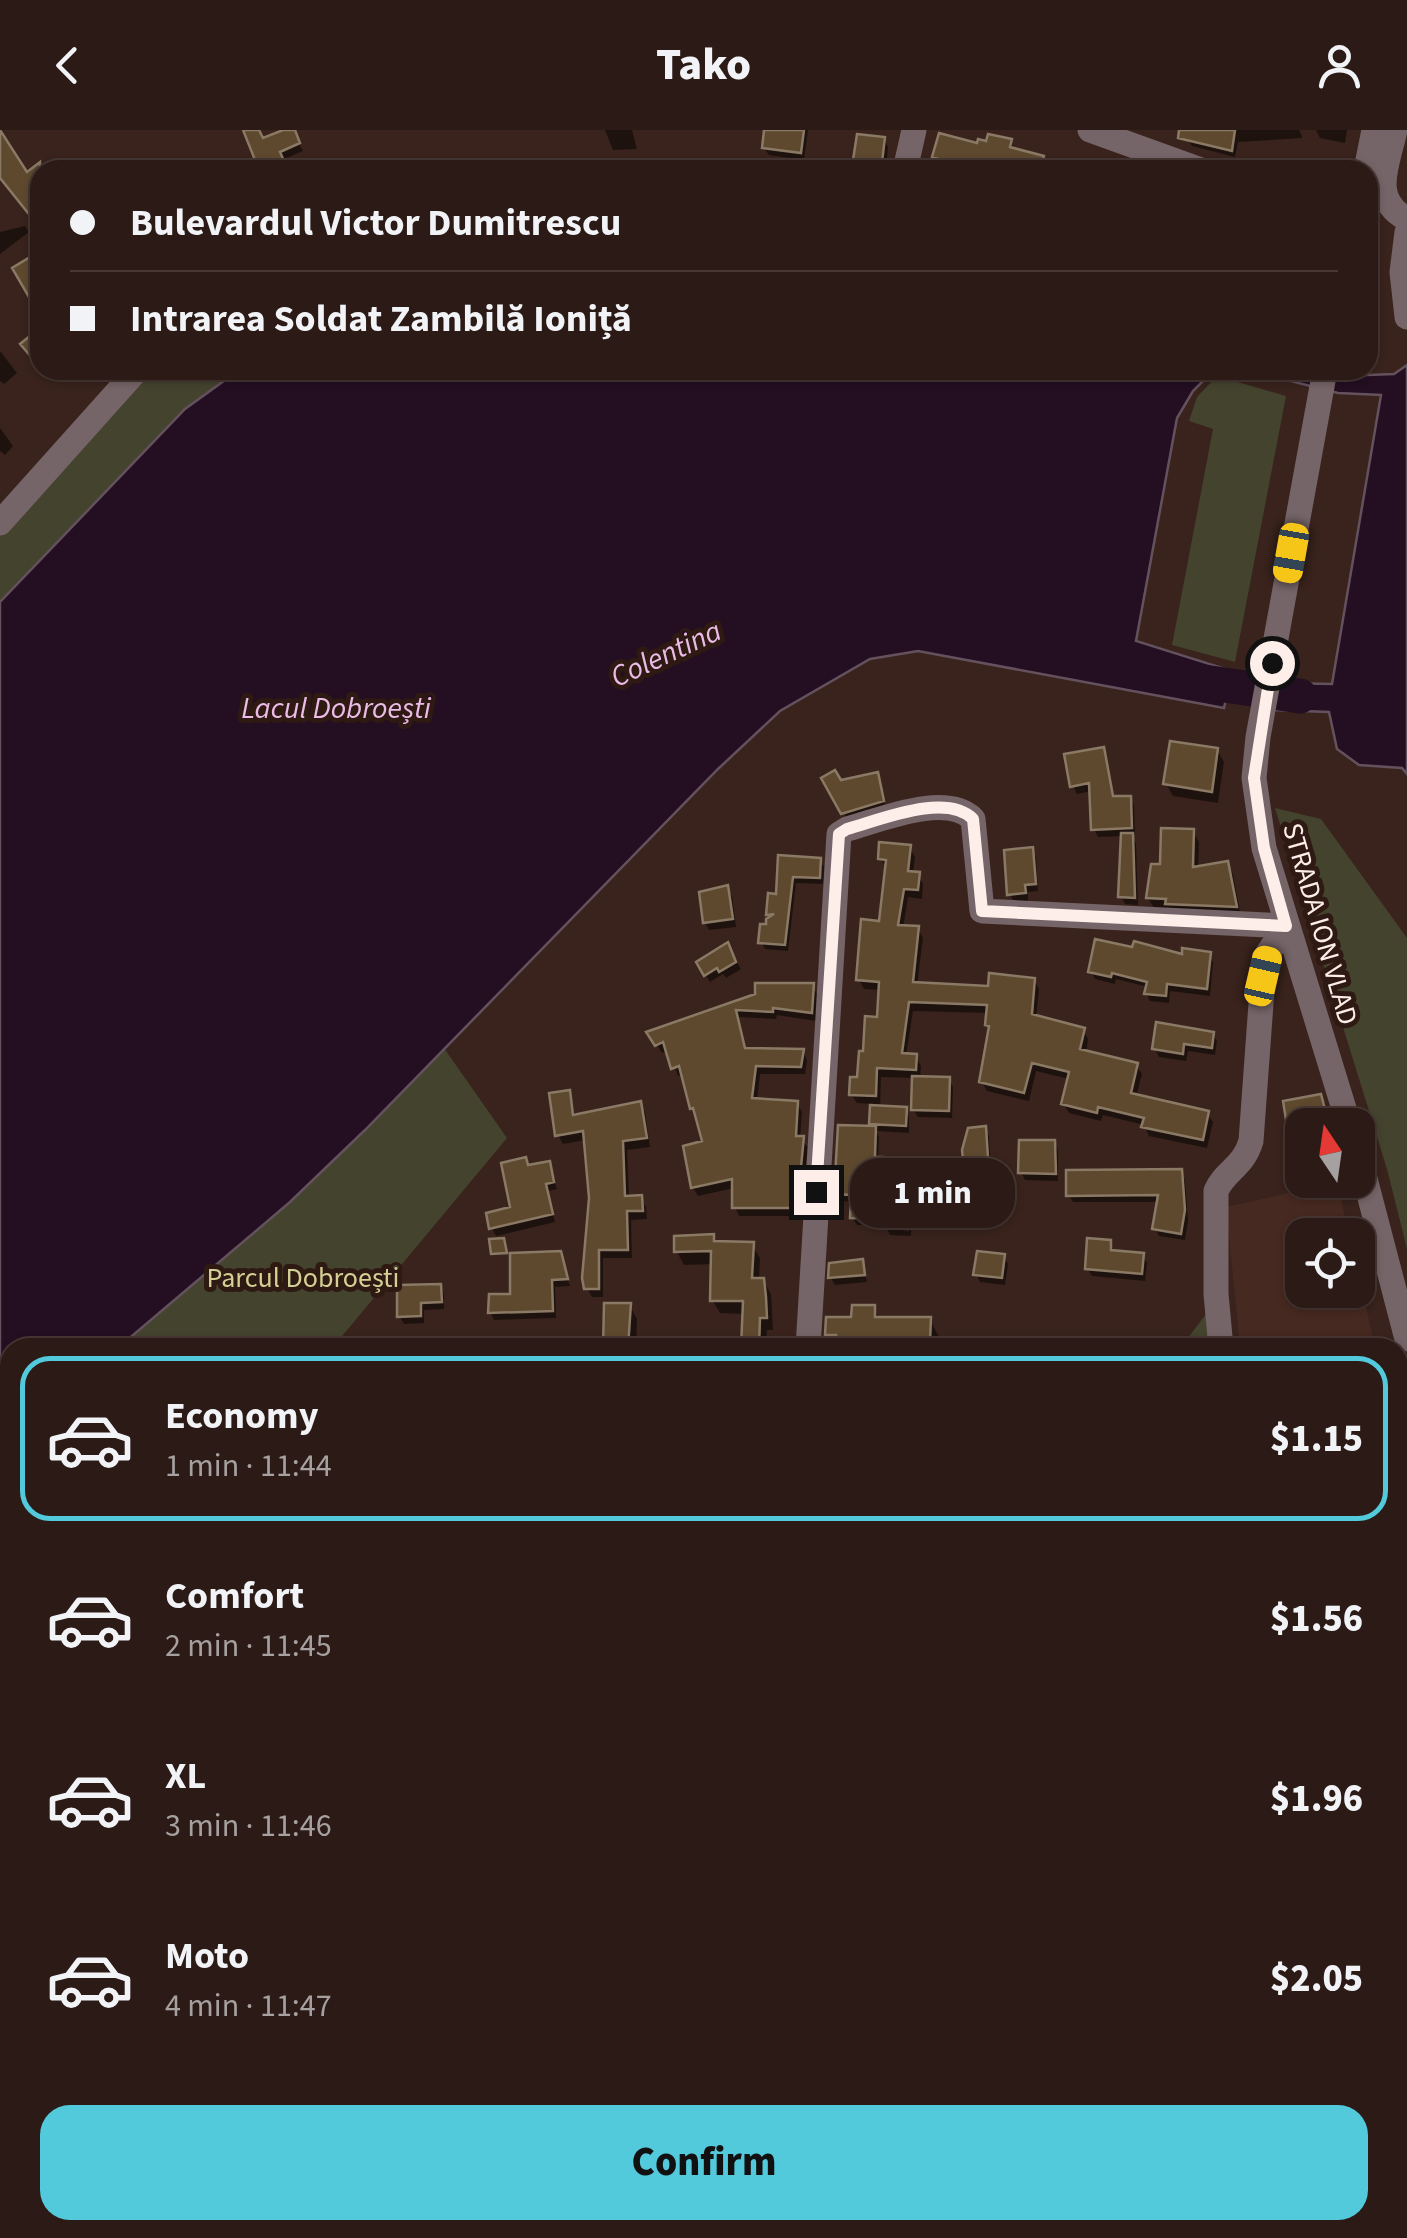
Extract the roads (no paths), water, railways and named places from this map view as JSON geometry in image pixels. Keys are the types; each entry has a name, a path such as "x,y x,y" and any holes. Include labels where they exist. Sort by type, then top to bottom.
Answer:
{"street":[{"path":"906,160 914,130"},
{"path":"1090,130 1174,160"},
{"path":"1368,160 1374,130"},
{"path":"1395,130 1384,196 1393,212 1407,219"},
{"path":"1407,232 1402,272 1407,317"},
{"path":"0,523 128,380"},
{"name":"STRADA ION VLAD","path":"1322,380 1258,736 1254,778 1257,815 1286,926 1344,1108"},
{"path":"809,1338 839,834 916,810 951,808 965,811 973,819 982,911 1286,926"},
{"path":"1221,1338 1216,1294 1216,1191 1246,1156 1251,1140 1263,976 1268,953 1286,926"},
{"path":"1370,1198 1407,1338"}],"water":[{"path":"1407,365 1407,774 1402,768 1359,765 1337,749 1329,712 1275,710 1279,683 1332,684 1381,395 1338,393 1287,380 1378,380 1378,375 1394,374"},
{"name":"Lacul Dobroești","path":"225,380 1204,380 1177,418 1136,641 1232,671 1224,708 918,651 870,659 780,711 718,769 365,1130 290,1202 130,1338 0,1338 0,602 185,409"}],"waterway":[{"name":"Colentina","path":"1183,679 1300,696"}],"park label":[{"name":"Parcul Dobroești","path":"303,1278"}]}
